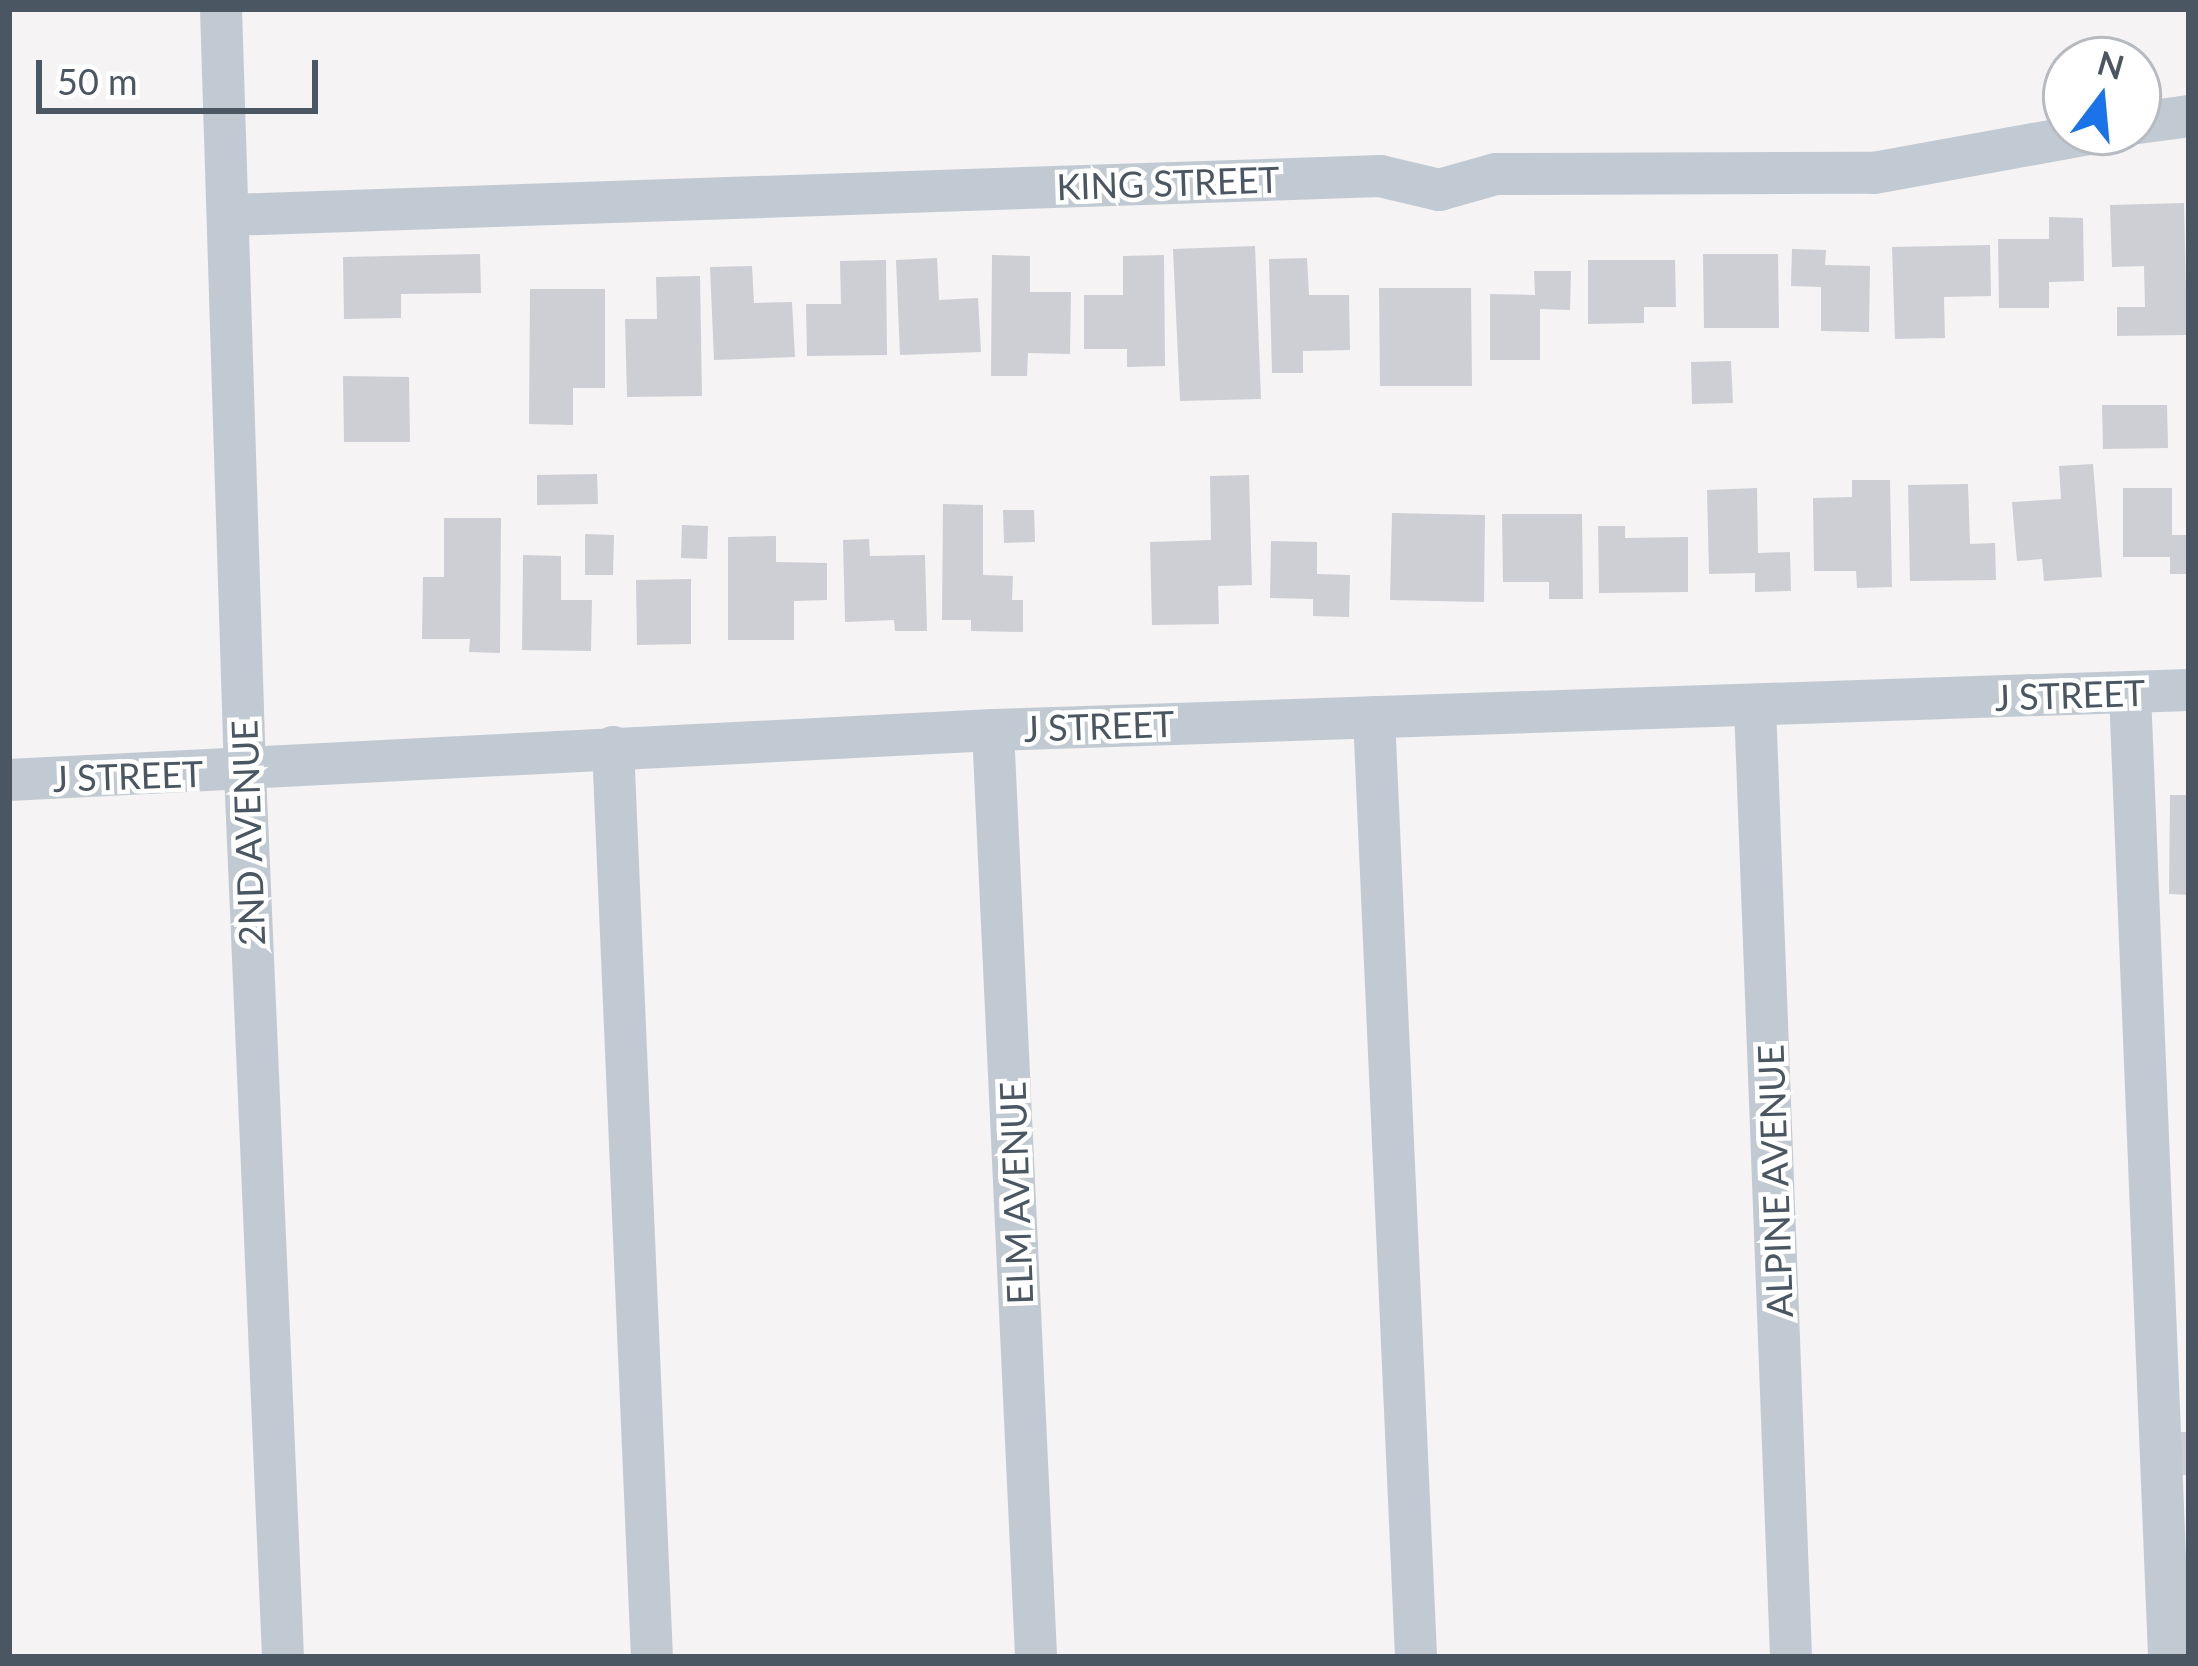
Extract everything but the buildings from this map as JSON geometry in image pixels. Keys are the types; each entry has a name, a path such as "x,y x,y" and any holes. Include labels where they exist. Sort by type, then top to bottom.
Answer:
{"street":[{"name":"2ND AVENUE","path":"221,9 245,772 283,1657"},
{"name":"KING STREET","path":"230,214 1380,176 1439,190 1496,174 1874,173 2042,142"},
{"name":"J STREET","path":"9,780 245,772 614,747 993,730 2189,690"},
{"path":"2130,693 2169,1657"},
{"name":"ALPINE AVENUE","path":"1755,706 1791,1657"},
{"path":"1375,717 1416,1657"},
{"name":"ELM AVENUE","path":"993,730 1036,1657"},
{"path":"614,747 652,1657"}]}
